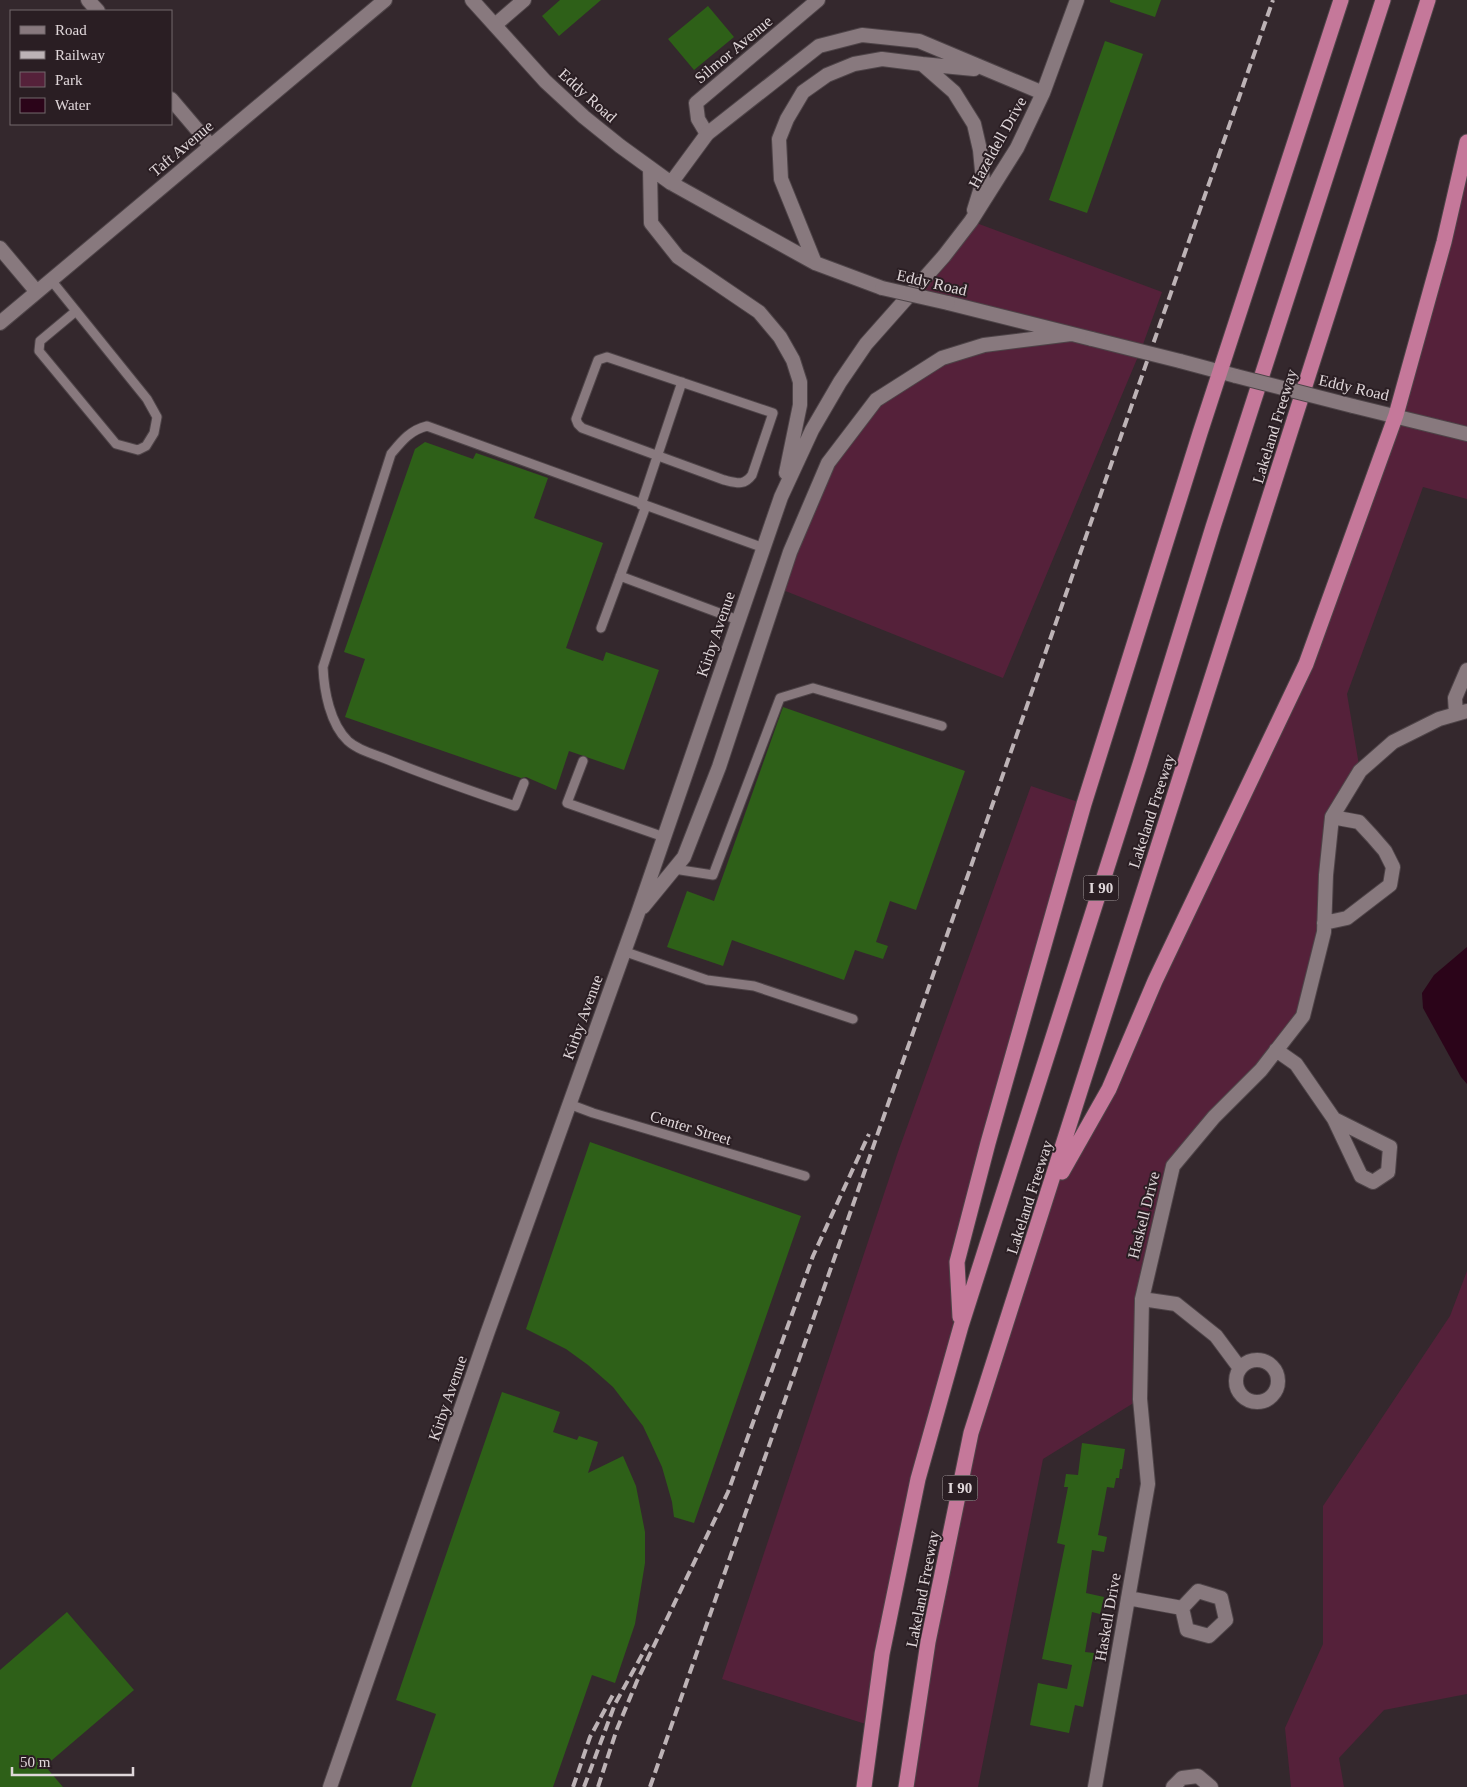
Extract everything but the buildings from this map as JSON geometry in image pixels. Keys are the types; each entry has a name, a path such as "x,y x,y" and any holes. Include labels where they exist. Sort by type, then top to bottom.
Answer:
{"highway":[{"path":"961,1326 957,1262 1084,804 1219,372 1341,0"},
{"name":"Lakeland Freeway","path":"864,1787 882,1654 918,1479 961,1326 1140,764 1216,518 1383,0"},
{"name":"Lakeland Freeway","path":"906,1787 928,1642 971,1433 1428,0"},
{"path":"1047,1198 1109,1089 1155,981 1306,664 1396,415 1444,242 1467,142"}],"street":[{"path":"88,0 97,10"},
{"name":"Taft Avenue","path":"0,323 385,0"},
{"name":"Eddy Road","path":"472,0 545,81 577,111 620,146 671,183 816,263 882,288 1467,434"},
{"path":"494,25 524,0"},
{"name":"Silmor Avenue","path":"707,134 698,119 696,103 818,0"},
{"name":"Hazeldell Drive","path":"917,284 944,256 971,221 1017,148 1043,92 1077,0"},
{"path":"671,183 707,134 819,46 862,35 919,41 985,70 1043,92"},
{"path":"816,263 781,179 779,139 786,119 803,92 827,75 854,64 882,59 985,70"},
{"path":"922,64 954,92 974,124 980,150 982,181 971,221"},
{"path":"172,100 211,146"},
{"path":"650,168 650,223 678,257 759,312 780,337 793,360 800,382 800,405 781,497"},
{"path":"0,248 37,292"},
{"name":"Kirby Avenue","path":"330,1787 569,1104 638,913 781,497 812,430 840,382 866,344 917,284"},
{"path":"638,913 684,857 715,776 790,552 828,463 876,400 942,358 984,345 1071,334"},
{"path":"1462,713 1456,698 1467,670"},
{"name":"Haskell Drive","path":"1095,1787 1148,1484 1140,1399 1142,1299 1173,1166 1214,1117 1261,1070 1303,1016 1324,923 1326,874 1332,817 1360,771 1393,742 1438,720 1462,713"},
{"path":"1324,923 1347,918 1390,885 1393,867 1385,852 1359,822 1332,817"},
{"path":"1276,1050 1296,1064 1334,1119 1361,1176 1372,1182 1388,1172 1390,1147 1334,1119"},
{"path":"1142,1299 1176,1304 1216,1336 1240,1367"},
{"path":"1128,1598 1182,1608"},
{"path":"1173,1787 1182,1778 1198,1776 1210,1787"}],"lane":[{"path":"51,280 147,399 157,417 154,433 146,446 138,450 116,444 39,351 40,341 76,311"},
{"path":"606,357 773,413 752,475 747,482 740,484 658,454 582,428 576,419 598,360 606,357"},
{"path":"601,628 644,505 658,454 682,382"},
{"path":"524,783 515,806 417,772 356,747 347,740 331,712 324,690 323,667 391,454 411,433 417,428 427,426 764,548"},
{"path":"620,576 738,620"},
{"path":"674,869 712,876 780,698 813,688 942,726"},
{"path":"583,761 568,803 664,837"},
{"path":"623,951 708,980 754,986 853,1019"},
{"name":"Center Street","path":"569,1104 593,1113 805,1176"}],"green space":[{"path":"1467,142 1467,499 1423,487 1347,694 1360,771 1332,817 1324,932 1303,1016 1173,1166 1144,1282 1140,1399 1043,1459 978,1787 906,1787 971,1433 1047,1197 1109,1089 1306,664 1396,415"},
{"path":"971,221 1162,292 1142,347 1003,678 778,588 828,463 876,400 942,358 1070,334 909,294"},
{"path":"1031,786 1084,804 957,1262 961,1326 918,1479 872,1726 722,1679 898,1152"},
{"path":"1467,1271 1467,1694 1384,1710 1339,1758 1344,1787 1291,1787 1285,1728 1323,1644 1323,1506 1450,1316"}],"water":[{"path":"1467,947 1467,1084 1461,1077 1423,1008 1422,993 1434,975"}],"railway":[{"path":"650,1787 1273,0"},
{"path":"598,1787 617,1729 637,1681 728,1492 813,1256 869,1134"},
{"path":"584,1787 615,1704 648,1644"},
{"path":"573,1787 590,1737 614,1693"}]}
